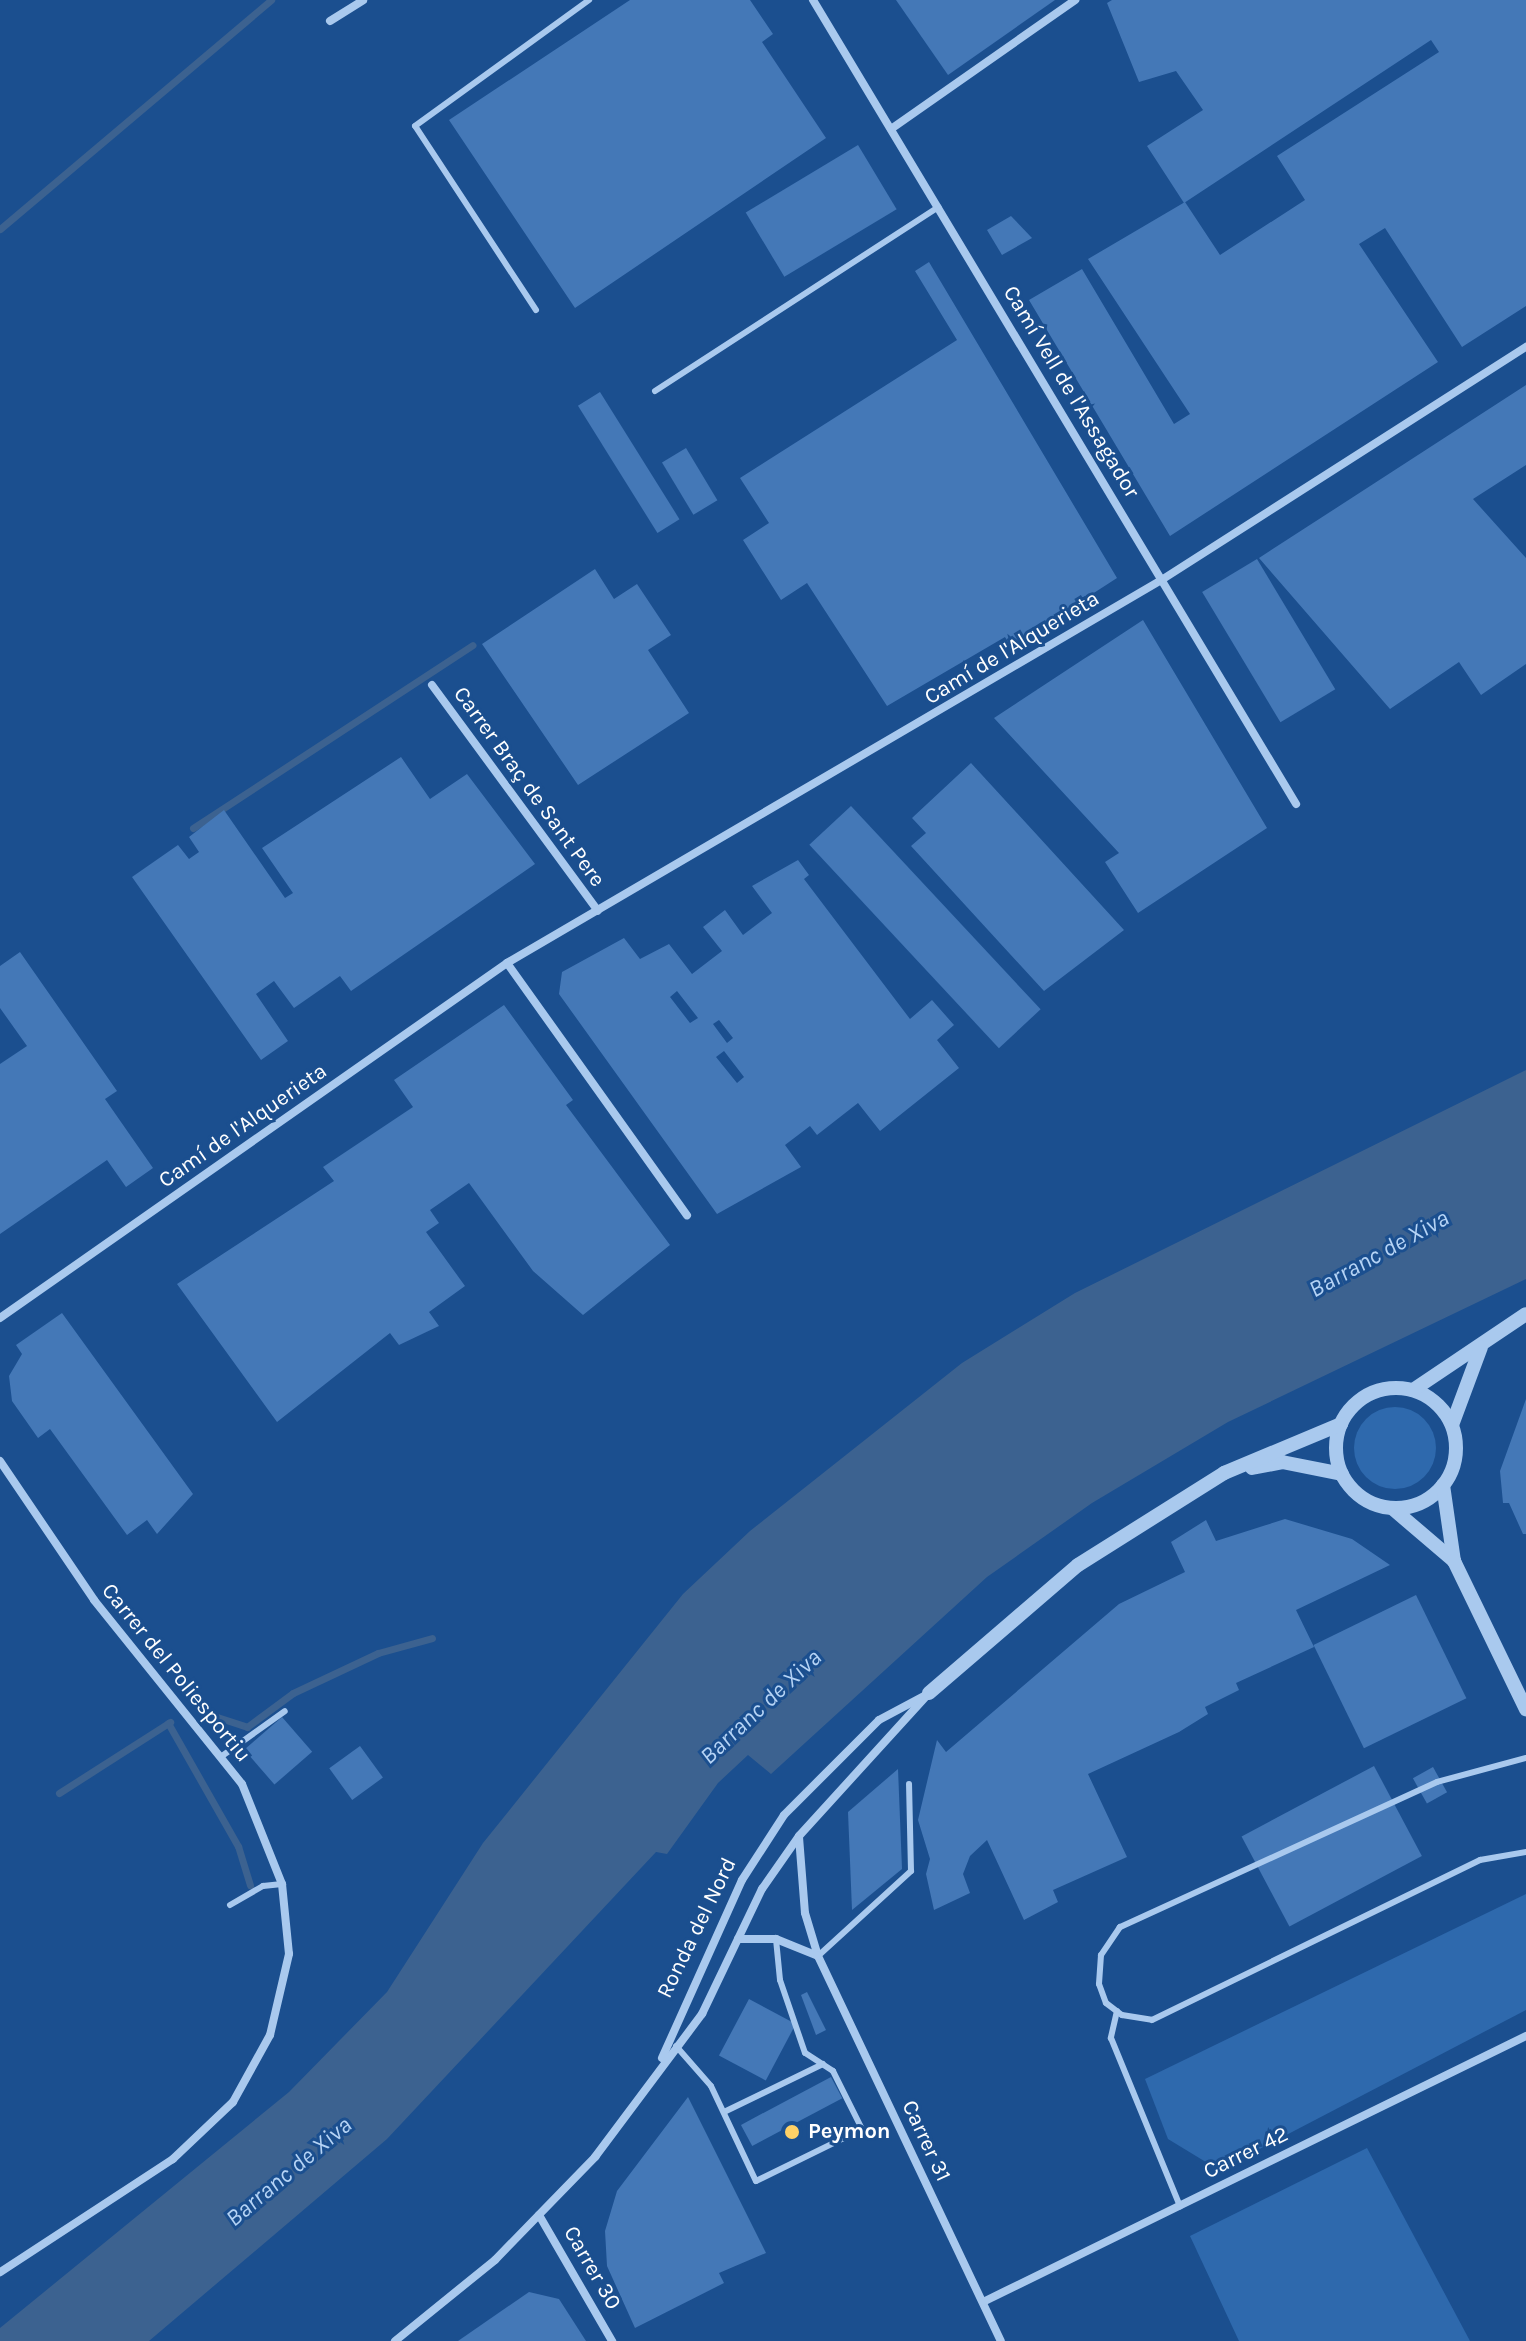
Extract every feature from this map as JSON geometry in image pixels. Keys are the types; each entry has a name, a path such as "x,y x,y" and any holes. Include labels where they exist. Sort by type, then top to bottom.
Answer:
{"street":[{"path":"330,21 363,0"},
{"name":"Camí Vell de l'Assagador","path":"813,0 1296,804"},
{"path":"891,129 1075,0"},
{"name":"Camí de l'Alquerieta","path":"0,1318 507,963 1163,579 1526,347"},
{"name":"Carrer Braç de Sant Pere","path":"432,685 598,911"},
{"path":"507,963 687,1215"},
{"path":"1413,1390 1522,1317"},
{"path":"1452,1425 1481,1347"},
{"path":"1454,1561 1443,1485 1456,1446 1452,1425 1436,1404 1413,1390 1379,1390 1350,1409 1341,1424 1336,1440 1342,1474 1362,1498 1391,1508 1429,1533 1454,1561 1526,1709"},
{"name":"Ronda del Nord","path":"395,2341 539,2215 595,2157 660,2064 702,2014 738,1939 799,1836 929,1693 1078,1565 1224,1473 1341,1424"},
{"name":"Carrer del Poliesportiu","path":"0,1461 94,1600 222,1756 259,1818 282,1884 289,1940 283,1993 270,2035 233,2102 173,2159 0,2272"},
{"name":"Ronda del Nord","path":"1224,1473 1282,1462 1342,1474"},
{"path":"1391,1508 1411,1506 1443,1485"},
{"name":"Ronda del Nord","path":"660,2064 742,1880 784,1815 879,1720 929,1693"},
{"name":"Carrer 31","path":"799,1836 805,1913 818,1956 1001,2341"},
{"path":"738,1939 776,1939 818,1956"},
{"name":"Carrer 42","path":"983,2302 1526,2036"},
{"name":"Carrer 30","path":"539,2215 612,2341"}],"lane":[{"path":"536,310 415,126 589,0"},
{"path":"655,391 938,207"},
{"path":"222,1756 285,1711"},
{"path":"1526,1758 1437,1782 1120,1927 1101,1955 1099,1984 1117,2011 1152,2020 1480,1860 1526,1852"},
{"path":"818,1956 911,1871 909,1784"},
{"path":"230,1905 263,1886 282,1884"},
{"path":"676,2046 711,2086 756,2181 862,2129 833,2071 805,2053 780,1980 776,1939"},
{"path":"1117,2011 1111,2038 1180,2206"},
{"path":"724,2112 823,2064"}],"shaded area":[{"path":"1387,1407 1403,1407 1418,1414 1429,1425 1436,1448 1433,1464 1424,1477 1403,1489 1387,1489 1372,1482 1361,1471 1354,1456 1354,1440 1361,1425 1372,1414"},
{"path":"1526,1894 1526,2010 1219,2170 1168,2139 1145,2079"},
{"path":"1367,2148 1470,2341 1239,2341 1190,2236"}],"water":[{"name":"Barranc de Xiva","path":"1526,1070 1526,1279 1228,1422 1092,1503 987,1577 771,1774 748,1755 718,1783 667,1854 656,1852 387,2139 149,2341 0,2341 0,2328 289,2092 387,1992 483,1843 683,1594 750,1531 962,1363 1075,1293"}],"building":[{"path":"630,0 750,0 773,34 762,42 826,138 575,308 449,120"},
{"path":"896,0 1055,0 948,75"},
{"path":"1112,0 1526,0 1526,306 1462,347 1385,228 1359,244 1438,362 1170,536 1029,300 1082,269 1174,424 1190,414 1088,259 1184,203 1147,146 1203,110 1176,71 1139,82 1107,3","holes":["1431,40 1439,52 1277,156 1305,200 1220,255 1185,202"]},
{"path":"858,145 897,209 784,277 746,212"},
{"path":"1011,216 1032,238 1002,255 987,230"},
{"path":"929,262 1117,578 1010,647 1005,637 887,706 807,583 781,600 743,540 769,523 740,478 957,340 915,271"},
{"path":"1526,385 1526,465 1473,499 1526,558 1526,664 1481,695 1459,662 1390,709 1259,558"},
{"path":"600,392 679,519 657,533 578,406"},
{"path":"686,448 717,500 693,515 662,462"},
{"path":"1257,559 1335,689 1280,722 1202,592"},
{"path":"595,569 614,599 637,584 671,635 648,650 689,713 578,785 482,644"},
{"path":"1143,620 1267,828 1138,913 1105,862 1119,853 994,718"},
{"path":"401,757 430,799 467,774 535,864 351,991 340,976 294,1008 274,981 256,994 288,1041 261,1060 132,877 178,845 189,859 199,852 189,837 224,810 285,898 293,893 262,848"},
{"path":"971,763 1124,930 1044,991 911,846 926,833 912,818"},
{"path":"851,806 1041,1009 999,1048 809,845"},
{"path":"798,860 809,875 804,879 910,1019 932,1000 954,1025 937,1040 959,1068 880,1131 858,1103 817,1135 810,1126 785,1145 801,1167 717,1214 559,994 562,972 624,938 640,959 669,944 692,974 722,951 703,927 725,910 743,935 772,913 752,886","holes":["677,991 698,1018 690,1023 670,997","719,1020 733,1038 727,1043 713,1024","724,1051 744,1077 737,1083 716,1057"]},
{"path":"20,952 117,1091 105,1099 153,1168 126,1187 107,1160 0,1234 0,1064 27,1046 0,1008 0,966"},
{"path":"504,1005 573,1100 566,1105 670,1245 583,1315 533,1271 469,1183 430,1210 439,1223 426,1232 465,1286 429,1312 439,1326 399,1345 390,1333 277,1422 177,1284 334,1181 323,1167 413,1107 394,1080"},
{"path":"62,1313 193,1494 157,1534 147,1520 127,1535 50,1429 38,1438 12,1401 9,1376 22,1354 16,1345"},
{"path":"1526,1399 1526,1534 1523,1534 1509,1503 1503,1503 1500,1471"},
{"path":"1285,1519 1352,1539 1390,1565 1296,1610 1314,1647 1236,1683 1239,1690 1205,1707 1208,1714 1179,1732 1088,1774 1127,1857 1053,1890 1058,1902 1024,1920 987,1840 970,1856 963,1874 970,1893 934,1910 926,1874 930,1859 918,1820 937,1740 946,1752 1119,1604 1185,1572 1171,1542 1206,1520 1216,1541"},
{"path":"1416,1595 1466,1698 1364,1748 1314,1645"},
{"path":"282,1717 312,1752 274,1785 244,1750"},
{"path":"360,1746 383,1778 352,1800 329,1768"},
{"path":"1374,1766 1422,1856 1289,1926 1242,1836"},
{"path":"1433,1767 1447,1792 1427,1804 1413,1778"},
{"path":"898,1769 902,1869 852,1910 848,1812"},
{"path":"807,1992 826,2030 816,2035 801,1995"},
{"path":"749,1999 796,2024 766,2080 719,2056"},
{"path":"831,2077 842,2098 752,2146 741,2125"},
{"path":"688,2097 766,2253 719,2273 724,2283 635,2328 607,2266 605,2231 617,2191"},
{"path":"529,2292 559,2299 586,2341 458,2341"}],"waterway":[{"path":"0,229 271,0"},
{"path":"193,828 473,645"},
{"path":"214,1716 247,1727 293,1693 378,1653 432,1638"},
{"path":"59,1793 170,1722"},
{"path":"168,1723 238,1846 250,1885"}],"place":[{"name":"Peymon","path":"792,2132"}]}
